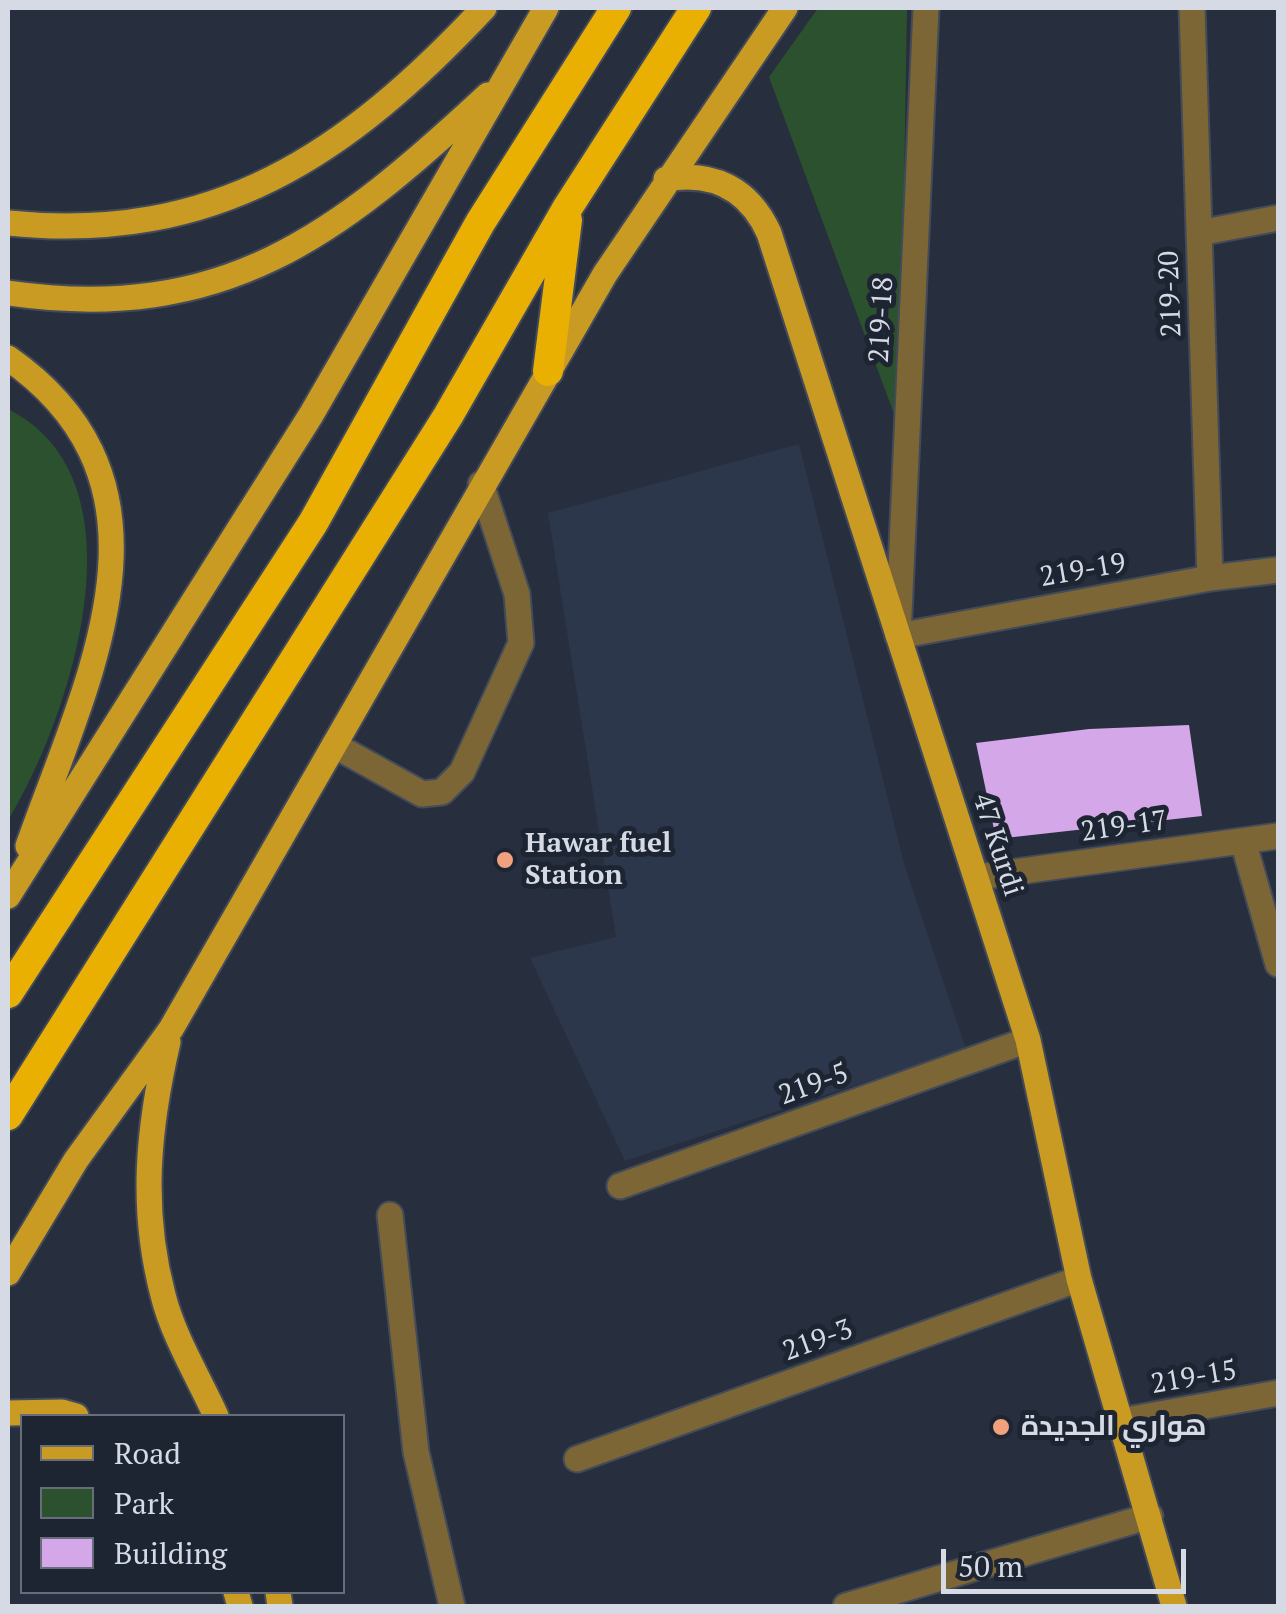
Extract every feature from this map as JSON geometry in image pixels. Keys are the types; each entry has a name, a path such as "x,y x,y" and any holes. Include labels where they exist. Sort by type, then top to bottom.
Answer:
{"highway":[{"path":"8,993 313,523 480,223 616,8"},
{"path":"8,1115 448,416 568,207 696,8"},
{"path":"548,370 568,207"}],"main road":[{"path":"8,223 61,228 150,222 253,190 372,116 484,8"},
{"path":"10,893 311,415 546,8"},
{"path":"8,1273 76,1160 171,1029 548,370 666,179 785,8"},
{"path":"8,293 94,302 141,297 238,275 278,258 364,205 506,78"},
{"name":"47 Kurdi","path":"666,179 703,176 720,181 750,201 762,216 1028,1040 1078,1279 1174,1606"},
{"path":"8,358 67,409 88,439 102,474 114,553 98,646 10,893"},
{"path":"171,1029 152,1114 146,1200 163,1298 215,1414"},
{"path":"8,1413 69,1414"}],"street":[{"name":"219-18","path":"898,636 926,8"},
{"name":"219-20","path":"1192,8 1210,578"},
{"path":"1200,233 1278,218"},
{"path":"334,745 422,794 451,787 462,772 521,643 516,594 481,484"},
{"name":"219-19","path":"898,636 1210,578 1278,570"},
{"name":"219-17","path":"978,878 1278,836"},
{"path":"1243,840 1278,964"},
{"name":"219-5","path":"620,1186 1028,1040"},
{"path":"390,1215 416,1452 452,1606"},
{"name":"219-3","path":"577,1459 1078,1279"},
{"name":"219-15","path":"1120,1421 1278,1394"},
{"path":"846,1606 892,1599 1150,1516"}],"shaded area":[{"path":"799,444 905,867 966,1049 625,1161 530,958 616,937 548,513"}],"green space":[{"path":"818,8 907,8 900,430 769,77"},
{"path":"8,409 51,443 77,489 87,544 84,603 73,665 32,777 8,821"}],"building":[{"path":"1189,725 1202,816 996,839 976,743 1089,729"}],"place":[{"name":"Hawar fuel Station","path":"505,860"},
{"name":"هواري الجديدة","path":"1001,1427"}]}
